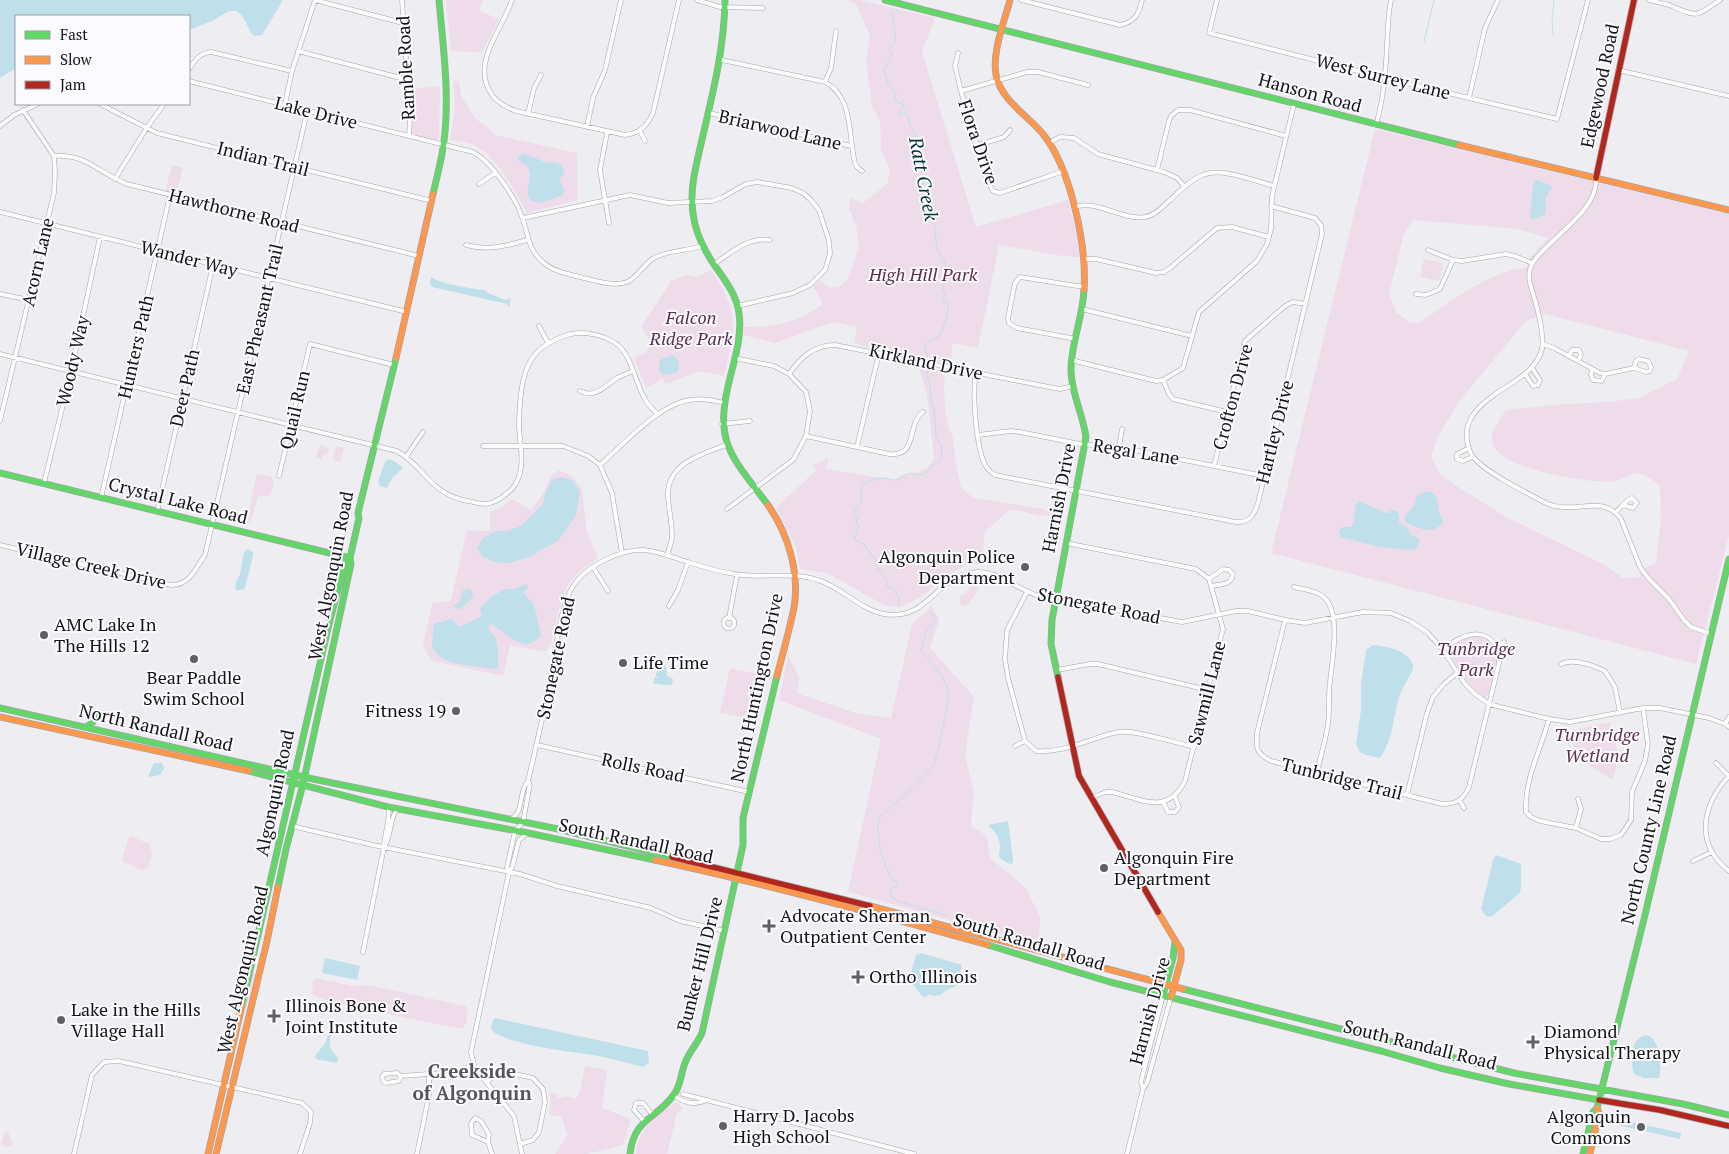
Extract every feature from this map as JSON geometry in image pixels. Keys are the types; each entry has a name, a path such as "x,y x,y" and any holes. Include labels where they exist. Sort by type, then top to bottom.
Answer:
{"main road":[{"name":"West Algonquin Road","path":"216,1154 303,784 351,564 350,558 359,518 358,513 407,312 444,144 447,88 439,0"},
{"name":"North Huntington Drive","path":"725,0 722,60 694,179 692,202 694,224 702,246 731,291 737,306 739,332 724,403 722,424 726,445 736,464 770,507 790,553 794,575 794,606 743,818 744,834 736,875"},
{"name":"Hanson Road","path":"885,0 1376,125 1729,210"},
{"path":"997,80 996,60 1010,0"},
{"name":"Edgewood Road","path":"1596,178 1634,0"},
{"name":"Harnish Drive","path":"997,80 1002,90 1038,128 1049,143 1074,207 1084,259 1082,309 1072,360 1073,386 1086,429 1085,444 1052,620 1051,637 1079,776 1181,950 1171,997"},
{"name":"Crystal Lake Road","path":"0,472 350,558"},
{"name":"Algonquin Road","path":"208,1154 296,775 325,640 345,563 350,558"},
{"name":"North County Line Road","path":"1583,1154 1593,1112 1597,1108 1602,1089 1729,558"},
{"path":"322,691 327,644 325,640"},
{"path":"314,689 318,694 314,730"},
{"name":"North Randall Road","path":"0,708 304,777"},
{"path":"86,727 90,725 96,716"},
{"name":"North Randall Road","path":"0,717 303,784"},
{"name":"South Randall Road","path":"304,777 523,822 1514,1073 1683,1104 1729,1115"},
{"name":"South Randall Road","path":"303,784 388,806 736,875 1045,961 1110,982 1381,1051 1440,1068 1509,1084 1660,1110 1729,1126"},
{"name":"Bunker Hill Drive","path":"630,1154 632,1140 644,1121 673,1095 679,1083 686,1059 702,1033 736,875"},
{"name":"Harnish Drive","path":"1162,995 1173,958 1175,942"},
{"name":"North County Line Road","path":"1590,1154 1599,1113 1597,1108"}],"street":[{"path":"285,104 292,71 315,0 403,23"},
{"name":"Ramble Road","path":"402,0 408,80 409,136"},
{"path":"512,0 487,56 484,74 487,87 497,100 509,109 607,133 625,135 640,132 653,113 679,0"},
{"path":"587,127 594,98 605,70 621,0"},
{"path":"698,0 725,7 763,8"},
{"path":"1020,0 1116,24 1131,22 1138,12 1142,0"},
{"name":"West Surrey Lane","path":"1217,0 1209,33 1557,119 1588,0"},
{"path":"1376,125 1382,103 1385,78 1391,0"},
{"path":"1469,98 1485,28 1498,0"},
{"path":"1649,0 1668,4 1690,14 1704,11 1720,0"},
{"path":"825,82 831,68 836,31"},
{"path":"298,51 408,80"},
{"path":"190,67 194,61 204,53 211,52 292,71"},
{"name":"Flora Drive","path":"958,53 955,66 961,90 988,182 993,191 1000,193 1011,190 1061,172"},
{"path":"722,60 825,82 838,92 844,103 855,163 862,171"},
{"path":"1618,70 1729,96"},
{"path":"961,90 1032,71 1088,84"},
{"path":"528,114 534,88 541,75"},
{"name":"Lake Drive","path":"190,81 478,154 516,202 523,218 528,240"},
{"path":"1072,360 1151,380 1163,380 1178,373 1183,368 1197,316 1201,309 1257,261 1264,251 1269,237 1274,186 1294,104"},
{"path":"0,126 23,110 36,105"},
{"name":"Indian Trail","path":"102,105 157,133 432,201"},
{"path":"115,179 146,128 163,105"},
{"path":"23,110 54,156"},
{"path":"1157,170 1169,121 1171,116 1178,110 1190,110 1286,136"},
{"name":"East Pheasant Trail","path":"183,584 205,555 307,112"},
{"name":"Briarwood Lane","path":"709,113 851,146"},
{"path":"978,145 1004,137 1010,130"},
{"path":"640,132 645,141"},
{"path":"607,133 600,170 609,223"},
{"path":"1049,143 1060,137 1074,138 1103,156 1157,170 1172,176 1185,187"},
{"name":"Hawthorne Road","path":"54,156 84,160 127,184 419,256"},
{"name":"Acorn Lane","path":"0,421 54,193 54,156"},
{"path":"1074,207 1090,205 1130,216 1146,217 1156,212 1202,175 1217,172 1274,186"},
{"path":"479,184 494,173"},
{"path":"1596,178 1593,193 1587,206 1532,263 1530,286 1537,307 1542,344 1540,353 1532,368 1491,397 1470,417 1466,432 1469,448 1472,457 1490,471 1555,507 1570,509 1596,505 1616,512 1621,519 1640,567 1648,578 1669,599 1691,627 1711,634"},
{"path":"523,218 630,196 668,203 717,200 746,184 762,182 792,188 803,193 819,210 831,248 828,265 810,285 793,293 737,306"},
{"name":"Hunters Path","path":"101,498 170,195"},
{"name":"Hartley Drive","path":"976,373 973,393 982,458 989,471 995,475 1240,522 1248,520 1255,511 1322,238 1321,225 1317,219 1272,206"},
{"name":"Wander Way","path":"0,212 407,312"},
{"path":"1084,259 1096,259 1145,272 1159,273 1170,268 1217,228 1232,227 1269,237"},
{"name":"Woody Way","path":"44,483 71,372 100,237"},
{"path":"466,245 488,249 528,240 536,255 548,267 560,272 608,284 630,281 649,262 664,254 702,246"},
{"path":"714,264 740,247 759,240 770,240"},
{"path":"1428,250 1453,260 1469,261 1506,254 1532,263"},
{"path":"1416,294 1426,295 1440,289 1453,260"},
{"name":"Deer Path","path":"157,512 213,265"},
{"path":"1076,339 1012,326 1009,324 1008,318 1015,284 1020,277 1084,288"},
{"path":"0,294 29,300"},
{"name":"Crofton Drive","path":"1214,466 1245,341 1285,306 1294,302 1306,304"},
{"path":"1082,309 1192,336"},
{"path":"539,326 548,343"},
{"path":"0,354 397,451 406,457 441,492 459,499 488,504 506,495 519,478 521,467 519,404 526,370 535,354 548,343 571,334 579,333 611,340 628,357 645,400 657,414"},
{"name":"Quail Run","path":"280,476 310,344 394,365"},
{"path":"1542,344 1569,356 1592,370 1605,374 1634,368"},
{"name":"Kirkland Drive","path":"789,374 796,363 806,354 822,346 841,345 1060,388 1073,386"},
{"path":"1569,356 1572,350 1578,350 1581,355 1578,361"},
{"path":"857,447 879,353"},
{"path":"727,509 789,464 798,454 806,436 810,411 809,398 803,388 789,374 774,366 734,358"},
{"path":"1525,374 1531,384 1534,386 1538,385 1540,380 1532,368"},
{"path":"1592,370 1593,380 1602,381 1605,374"},
{"path":"580,391 590,395 605,388 619,376 633,372"},
{"path":"1163,380 1173,399 1227,412"},
{"path":"600,465 657,414 674,404 689,400 712,400 724,403"},
{"path":"806,436 894,454 902,452 908,446 917,418 923,412"},
{"path":"722,424 750,421"},
{"path":"1119,447 1122,429"},
{"name":"Regal Lane","path":"978,435 1016,431 1085,444 1119,447 1264,476"},
{"path":"406,457 423,432"},
{"path":"667,555 672,538 668,492 672,478 685,463 699,454 726,445"},
{"path":"483,446 563,446 588,456 600,465 612,493 622,553"},
{"path":"1469,448 1459,452 1457,459 1458,461 1463,461 1472,457"},
{"path":"1616,512 1623,505"},
{"path":"1066,543 1192,568 1202,572 1209,579 1222,569 1229,570 1233,574 1232,579 1228,583 1212,586"},
{"name":"Village Creek Drive","path":"0,545 171,585 183,584"},
{"name":"Stonegate Road","path":"510,819 518,813 525,785 528,781 567,598 578,579 604,560 622,553 645,550 737,575 794,575 816,579 835,586 872,611 894,615 905,614 924,605 948,582 970,572 985,572 996,575 1027,592 1056,599 1182,622 1236,611 1248,611 1305,623 1363,612 1391,613 1410,621 1427,632 1443,650 1457,673 1475,694 1489,704 1549,719 1570,722 1643,708 1660,708 1693,714 1727,725"},
{"path":"669,606 678,590 688,562"},
{"path":"593,567 608,591"},
{"path":"729,618 737,575"},
{"name":"Sawmill Lane","path":"1093,797 1106,792 1112,792 1146,801 1163,802 1175,797 1186,781 1223,629 1209,579"},
{"path":"1294,586 1322,596 1330,607 1332,619 1335,648 1329,683 1328,725 1317,773"},
{"path":"1027,592 1007,630 1005,659 1008,678 1025,741 1036,752 1072,747 1119,732 1130,732 1194,746"},
{"name":"Tunbridge Trail","path":"1286,620 1257,733 1258,752 1271,761 1442,804 1452,804 1460,801"},
{"path":"1443,650 1458,638 1467,634 1477,634 1488,638 1496,646 1499,663 1469,787 1465,796 1460,801 1464,808"},
{"path":"1496,646 1504,642"},
{"path":"1561,664 1569,661 1605,670 1616,687 1620,713"},
{"path":"1057,670 1098,664 1208,690"},
{"path":"1407,795 1426,713 1433,697 1457,673"},
{"path":"1549,719 1531,772 1525,801 1526,812 1540,822 1576,828 1596,837 1607,839 1621,835 1628,826 1631,816 1632,792 1645,761 1648,744 1643,708"},
{"path":"1727,725 1729,717"},
{"path":"1015,746 1025,741"},
{"name":"Rolls Road","path":"537,745 749,792"},
{"path":"1716,763 1729,776 1716,791 1707,811 1706,830 1712,852 1729,871"},
{"name":"Stonegate Road","path":"523,822 530,784 528,781"},
{"name":"Sawmill Lane","path":"1163,802 1168,812 1175,812 1179,807 1175,797"},
{"path":"1576,828 1581,809 1578,799"},
{"path":"363,952 384,847 389,812 388,806"},
{"path":"384,847 388,840 393,816 398,808"},
{"path":"509,872 507,867 515,831 523,822"},
{"path":"292,826 509,872 557,886 651,908 680,921 725,931"},
{"path":"522,1154 517,1126 512,1112 474,1065 471,1052 509,872 512,868 520,840 528,833"},
{"path":"1692,861 1712,852"},
{"name":"Harnish Drive","path":"1143,1088 1141,1082 1162,995"},
{"name":"Harnish Drive","path":"1127,1154 1143,1088 1147,1083 1171,997"},
{"path":"74,1154 90,1081 95,1070 104,1062 119,1060 297,1101 308,1107 311,1112 310,1123 300,1154"},
{"path":"401,1076 399,1081 393,1082 386,1083 382,1079 386,1074 397,1073 401,1076 456,1072 474,1065"},
{"path":"487,1082 497,1073 506,1072 533,1078 543,1089 545,1102 539,1132 530,1142 520,1144"},
{"path":"417,1154 422,1121 429,1095 429,1073"},
{"path":"683,1094 914,1154"},
{"path":"673,1095 686,1103 707,1100"},
{"path":"644,1121 634,1110 636,1103 643,1103 652,1114"},
{"path":"488,1142 472,1135 471,1124 475,1118 479,1119 487,1130 490,1137 488,1142 492,1154"}],"green space":[{"path":"446,0 483,0 480,11 499,19 482,52 451,51"},
{"name":"High Hill Park","path":"850,0 859,0 935,18 922,52 976,227 1068,200 1080,257 1062,256 999,245 978,348 953,343 950,364 858,345 854,343 857,327 833,322 775,343 743,335 744,327 785,323 804,316 823,304 813,286 820,280 830,288 839,287 848,279 859,247 856,225 849,209 850,198 863,203 887,184 890,173 881,151 880,121 872,106 866,60 870,36 856,4 850,2"},
{"path":"453,81 459,81 461,96 477,120 495,135 577,153 578,200 527,213 497,165 482,149 465,142 450,140 455,107"},
{"path":"440,86 439,138 436,140 411,134 411,89"},
{"path":"1375,129 1729,214 1729,535 1696,664 1271,553","holes":["1413,220 1518,229 1548,238 1530,257 1526,268 1512,270 1484,281 1420,322 1410,323 1396,312 1389,295 1404,233","1545,314 1689,351 1677,379 1639,398 1506,410 1492,436 1496,450 1507,459 1542,472 1580,480 1608,482 1632,474 1641,474 1649,477 1660,486 1661,520 1656,563 1639,571 1641,577 1623,578 1603,564 1506,517 1440,474 1431,456 1439,434 1461,399 1526,321"]},
{"path":"172,165 183,168 176,194 165,192"},
{"path":"1424,259 1443,263 1439,281 1420,277"},
{"name":"Falcon Ridge Park","path":"711,270 727,298 733,321 733,333 724,376 700,371 666,384 662,379 646,388 634,358 647,352 651,341 641,327 671,281 686,275 696,277"},
{"path":"918,366 945,371 945,408 949,430 953,436 955,461 961,487 973,498 1038,508 1057,513 1058,517 1040,516 1017,510 1008,511 985,532 981,563 965,566 949,574 921,597 900,607 884,605 827,573 800,569 796,547 776,508 816,470 813,465 829,458 826,469 894,480 904,474 914,473 927,468 934,459 927,394"},
{"path":"320,444 329,449 327,455 323,454 322,459 316,458"},
{"path":"336,446 344,448 340,462 332,460"},
{"path":"559,470 573,477 582,489 587,532 598,558 579,572 569,584 562,601 550,646 545,652 510,645 503,676 432,661 423,646 432,603 451,601 467,530 490,531 490,512 512,499 531,510 544,492 550,477"},
{"path":"257,474 272,477 274,483 271,495 258,496 252,519 249,522 247,519"},
{"path":"978,585 978,590 968,605 963,606 959,602 960,596 969,590 970,586"},
{"path":"932,606 939,620 930,648 974,697 965,755 974,793 971,826 987,836 990,858 1026,888 1041,919 1037,944 848,892 881,739 779,700 788,655 799,677 797,692 799,694 859,714 891,718 912,624"},
{"name":"Tunbridge Park","path":"1470,636 1487,640 1495,650 1495,672 1490,690 1485,698 1473,688 1464,676 1449,649 1460,640"},
{"path":"730,668 764,675 755,720 720,713"},
{"name":"Turnbridge Wetland","path":"1610,722 1617,751 1615,772 1612,780 1572,754 1575,741 1574,730"},
{"path":"129,836 149,843 152,854 147,869 140,870 130,864 123,863 122,860"},
{"path":"251,972 256,973 242,1024"},
{"path":"315,978 352,986 368,985 466,1006 467,1020 463,1028 450,1027 327,1001 313,995 312,982"},
{"path":"585,1066 607,1070 602,1108 631,1119 623,1145 587,1154 555,1154 567,1136 562,1116 549,1115 551,1100 549,1093 556,1093 558,1098 567,1096 576,1099 581,1088"},
{"path":"675,1103 682,1108 681,1112 677,1113 667,1154 636,1154 640,1138 649,1124"},
{"path":"5,1132 8,1132 12,1147 3,1146 1,1143"}],"water":[{"path":"0,0 283,0 262,35 254,36 242,16 236,11 229,11 212,21 190,30 190,15 15,15 15,69 0,78"},
{"path":"523,153 547,163 555,162 562,165 564,173 559,180 564,189 563,195 540,203 530,200 528,196 529,170 517,158"},
{"path":"1536,180 1552,187 1545,199 1546,214 1532,220 1530,217 1533,185"},
{"path":"431,277 449,284 485,290 505,300 511,298 509,308 507,304 432,287 430,283"},
{"path":"672,355 678,363 677,372 663,374 659,370 660,360"},
{"path":"389,459 403,468 392,478 387,488 380,486 378,482 385,462"},
{"path":"561,477 572,480 580,492 576,515 559,540 529,557 509,563 495,562 483,557 477,548 483,538 496,531 507,531 521,526 543,504 545,494 552,480"},
{"path":"1428,491 1436,496 1443,522 1433,530 1422,529 1409,524 1404,519 1413,507 1417,496"},
{"path":"1359,501 1386,513 1389,513 1391,510 1397,511 1399,523 1406,527 1410,534 1419,539 1418,547 1411,550 1380,547 1341,537 1339,532 1342,527 1350,527 1354,523 1355,506"},
{"path":"248,549 253,552 253,556 245,588 236,590 244,553"},
{"path":"526,584 528,588 523,592 534,605 541,636 527,644 516,641 492,624 487,627 496,639 498,669 459,664 440,657 434,651 432,644 434,624 452,619 459,627 473,621 482,615 480,608 491,597 505,589 514,589"},
{"path":"463,590 471,590 474,596 459,610 454,606 460,600"},
{"path":"1373,645 1384,646 1402,652 1413,665 1400,695 1388,744 1380,758 1360,752 1356,744 1366,650"},
{"path":"658,664 666,666 667,676 673,679 672,685 653,683 655,677 660,678 656,676"},
{"path":"154,763 162,763 164,768 160,775 148,777"},
{"path":"1008,821 1012,865 1001,859 999,840 995,832 988,825"},
{"path":"1496,855 1521,864 1521,888 1519,894 1491,917 1486,916 1481,909 1493,860"},
{"path":"921,953 962,965 957,984 941,995 933,996 930,994 925,997 922,996 909,979 916,955"},
{"path":"325,958 360,966 357,980 322,973"},
{"path":"495,1018 648,1051 649,1063 643,1067 598,1056 529,1045 493,1032 491,1027"},
{"path":"331,1019 336,1020 330,1038 330,1048 338,1058 337,1063 316,1059 315,1056 326,1042"},
{"path":"1646,1035 1653,1039 1659,1053 1659,1078 1644,1078 1634,1074 1632,1050 1637,1040"},
{"path":"1616,1120 1681,1133 1680,1139 1613,1124"}],"waterway":[{"path":"1424,42 1434,0"},
{"path":"1553,35 1554,0"},
{"name":"Ratt Creek","path":"892,11 895,42 889,49 892,54 884,71 889,86 896,92 896,101 904,105 899,114 906,113 915,132 922,174 925,178 922,188 928,192 926,198 933,216 937,248 946,266 943,290 945,294 942,300 948,303 946,317 938,338 930,340 924,347 927,356"},
{"name":"Ratt Creek","path":"899,605 899,598 895,590 887,586 886,579 878,570 877,562 864,544 854,539 859,526 856,525 857,519 853,513 862,499 860,490 867,482 880,478 897,480 909,473 924,474 941,460 942,446 936,438 934,408 932,407 929,381 926,380 928,378 927,370"},
{"name":"Ratt Creek","path":"930,612 933,614 935,623 926,631 921,651 940,674 948,691 940,743 932,768 879,818 878,832 886,867 898,886 890,890 891,897 898,901 945,915"}],"traffic: fast":[{"path":"433,194 441,161 446,123 445,70 439,0"},
{"path":"725,0 718,67 694,176 692,201 695,223 702,245 730,288 736,300 739,313 737,351 726,397 724,416 728,446 734,459 768,505"},
{"path":"885,0 1459,145"},
{"path":"1058,677 1051,644 1052,620 1086,437 1073,387 1071,370 1084,290"},
{"path":"278,887 303,784 351,564 350,558 359,518 358,513 396,358"},
{"path":"0,473 350,558"},
{"path":"242,1005 329,624 345,563 350,558"},
{"path":"1583,1154 1593,1112 1597,1108 1644,919 1729,559"},
{"path":"630,1154 636,1133 675,1093 687,1059 702,1033 743,845 743,818 777,676"},
{"path":"0,708 313,779 558,829 672,857"},
{"path":"86,727 93,722 96,716"},
{"path":"249,771 388,807 528,833 655,860"},
{"path":"1163,995 1173,958 1175,942"},
{"path":"988,945 1110,982 1381,1051 1440,1068 1509,1084 1599,1100"},
{"path":"1183,989 1514,1073 1683,1104 1729,1115"}],"traffic: slow":[{"path":"1010,0 997,47 996,75 1003,92 1015,107 1043,134 1062,167 1080,231 1083,252 1084,290"},
{"path":"1459,145 1729,210"},
{"path":"396,358 433,194"},
{"path":"768,505 787,541 794,567 795,581 794,608 777,676"},
{"path":"0,717 249,771"},
{"path":"655,860 822,900 988,945"},
{"path":"216,1154 278,887"},
{"path":"870,906 1183,989"},
{"path":"1158,912 1181,950 1181,960 1171,997"},
{"path":"208,1154 242,1005"},
{"path":"1590,1154 1599,1113 1597,1108"}],"traffic: jam":[{"path":"1596,178 1634,0"},
{"path":"1058,677 1079,776 1158,912"},
{"path":"672,857 870,906"},
{"path":"1599,1100 1660,1110 1729,1126"}],"place":[{"name":"Algonquin Police Department","path":"1025,567"},
{"name":"AMC Lake In The Hills 12","path":"44,635"},
{"name":"Bear Paddle Swim School","path":"194,659"},
{"name":"Life Time","path":"623,663"},
{"name":"Fitness 19","path":"456,711"},
{"name":"Algonquin Fire Department","path":"1104,868"},
{"name":"Advocate Sherman Outpatient Center","path":"769,926"},
{"name":"Ortho Illinois","path":"858,977"},
{"name":"Illinois Bone & Joint Institute","path":"274,1016"},
{"name":"Lake in the Hills Village Hall","path":"61,1020"},
{"name":"Diamond Physical Therapy","path":"1533,1042"},
{"name":"Harry D. Jacobs High School","path":"723,1126"},
{"name":"Algonquin Commons","path":"1641,1127"}],"district":[{"name":"Creekside of Algonquin","path":"472,1082"}]}
